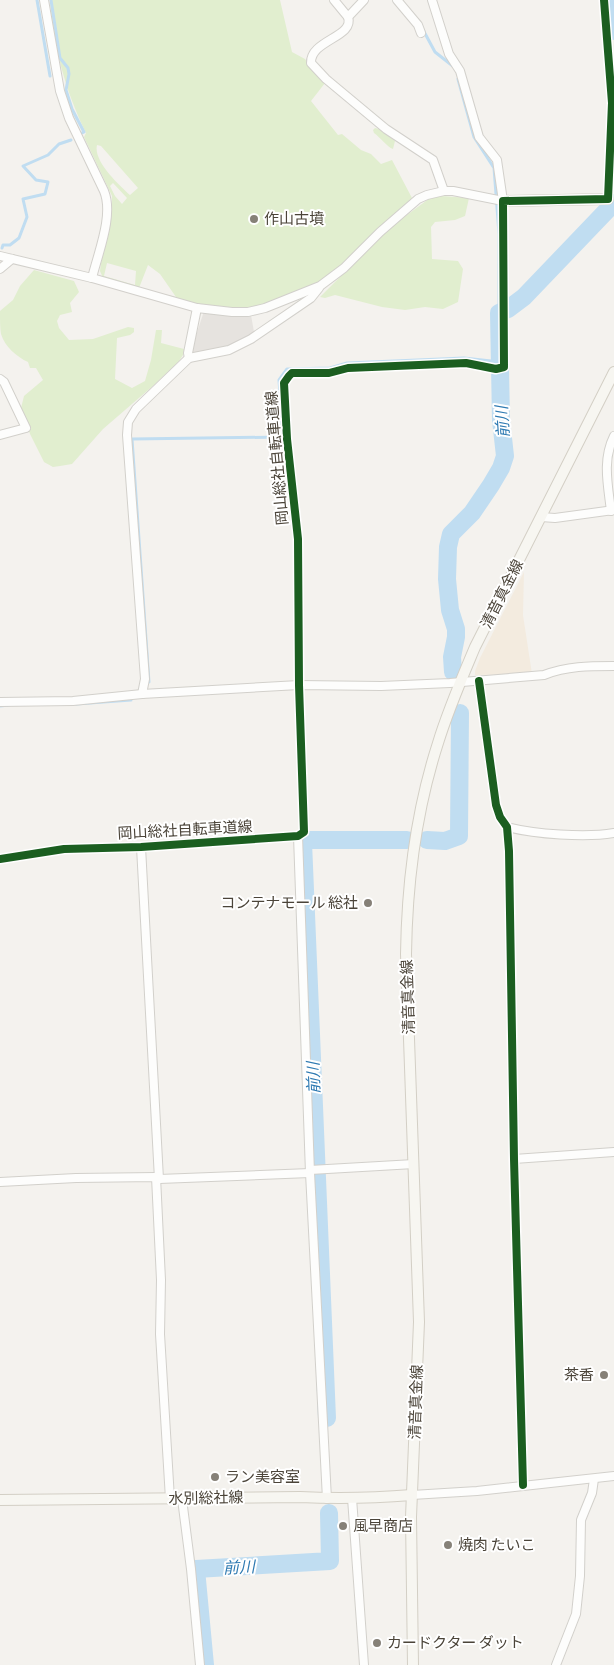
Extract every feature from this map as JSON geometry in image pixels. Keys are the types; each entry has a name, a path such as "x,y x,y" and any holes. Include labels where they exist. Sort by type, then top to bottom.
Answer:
{"main road":[{"path":"498,200 612,199"},
{"name":"清音真金線","path":"413,1665 412,1495 419,1322 406,918 415,843 437,743 475,646 614,372"},
{"name":"水別総社線","path":"0,1500 300,1496 352,1498 412,1495"}],"street":[{"path":"44,0 60,90 69,118 108,203 107,217 92,278"},
{"path":"334,0 348,17 350,24 347,29 322,44 312,57 311,63 326,79 386,129 433,160 444,191"},
{"path":"348,17 364,0"},
{"path":"397,0 418,25 421,33"},
{"path":"0,256 92,278 197,308 248,312 264,308 320,286 344,268 380,232 418,199 435,192 444,191 498,200 497,160 479,137 460,71 449,54 432,0"},
{"path":"0,270 12,259"},
{"path":"142,694 145,679 128,422 136,409 189,358 229,350 251,339 311,298 320,286"},
{"path":"189,358 188,353 197,308"},
{"path":"0,379 4,382 26,428 0,435"},
{"path":"540,517 555,518 612,510 606,463 607,453 614,436"},
{"path":"0,702 73,701 142,694 299,685 380,686 450,684 544,675 571,667 614,666"},
{"path":"479,681 496,805 500,817 507,828 509,851 514,1159 523,1485"},
{"path":"507,828 520,831 591,835 614,833"},
{"path":"298,836 327,1498"},
{"path":"141,847 158,1178 161,1280 160,1334 170,1499"},
{"path":"514,1159 614,1152"},
{"path":"0,1182 76,1178 158,1178 414,1164"},
{"path":"412,1495 477,1491 614,1476"},
{"path":"556,1665 576,1614 580,1576 581,1520 592,1493 594,1479"},
{"path":"352,1498 364,1665"},
{"path":"182,1499 192,1569 200,1665"}],"shaded area":[{"path":"204,311 223,315 251,315 254,332 241,341 227,346 190,354"},
{"path":"524,572 523,615 532,674 475,675 480,658"}],"green space":[{"path":"50,0 280,0 292,52 305,59 315,74 325,83 311,101 338,135 342,134 361,150 371,154 381,164 392,160 412,198 355,253 323,280 264,306 249,309 226,309 198,304 144,289 176,297 160,274 148,265 139,288 103,278 100,271 112,212 112,196 84,137 86,133 66,85 54,35","holes":["97,145 101,146 138,188 130,195 108,172 97,151","113,183 127,198 122,204 110,186","107,263 136,271 135,285 104,276"]},
{"path":"375,128 395,141 393,149 374,133 373,130"},
{"path":"442,196 469,198 465,216 455,220 435,222 431,227 432,259 458,261 463,269 458,302 443,309 425,307 405,310 382,307 335,295 325,298 320,297 388,229 430,198"},
{"path":"34,270 74,281 79,292 70,303 72,312 60,315 57,321 59,328 69,340 93,339 128,327 134,328 134,332 130,335 117,338 115,379 132,388 145,381 156,330 162,330 161,343 184,349 179,361 103,429 72,464 53,467 44,462 30,434 21,408 24,396 43,380 36,368 30,368 28,362 8,347 1,334 0,311 13,300 20,286"}],"waterway":[{"path":"37,0 50,76"},
{"path":"51,0 60,58 68,68 69,74 66,90 72,109 84,132 82,133"},
{"name":"前川","path":"611,0 614,31"},
{"path":"421,26 435,52 454,67"},
{"path":"458,79 474,137 494,168 499,234 499,313"},
{"path":"2,248 3,245 10,245 19,238 27,217 23,199 45,194 48,182 36,180 23,166 48,155 59,144 71,140"},
{"name":"前川","path":"453,672 452,657 456,629 450,610 447,579 448,547 451,534 472,513 501,468 505,456 501,420 499,313 524,297 614,203"},
{"path":"149,682 132,439 283,437 279,380 287,369 330,368 347,363 464,358 500,362"},
{"path":"76,704 131,700"},
{"path":"0,706 9,705"},
{"name":"前川","path":"427,840 445,841 459,836 460,713"},
{"name":"前川","path":"327,1418 303,842 306,840 407,840"},
{"name":"前川","path":"205,1665 196,1569 330,1561 329,1513"}],"cycle path":[{"name":"岡山総社自転車道線","path":"0,859 64,849 141,847 298,836 304,832 299,685 298,539 287,439 284,383 292,373 329,373 348,368 466,363 496,369 504,367 503,201 608,199 612,103 604,0"},
{"path":"479,681 496,805 500,817 507,827 509,851 514,1159 523,1485"}],"place":[{"name":"作山古墳","path":"254,219"},
{"name":"コンテナモール 総社","path":"368,903"},
{"name":"茶香","path":"604,1375"},
{"name":"ラン美容室","path":"215,1477"},
{"name":"風早商店","path":"343,1526"},
{"name":"焼肉 たいこ","path":"448,1545"},
{"name":"カードクター ダット","path":"377,1643"}]}
